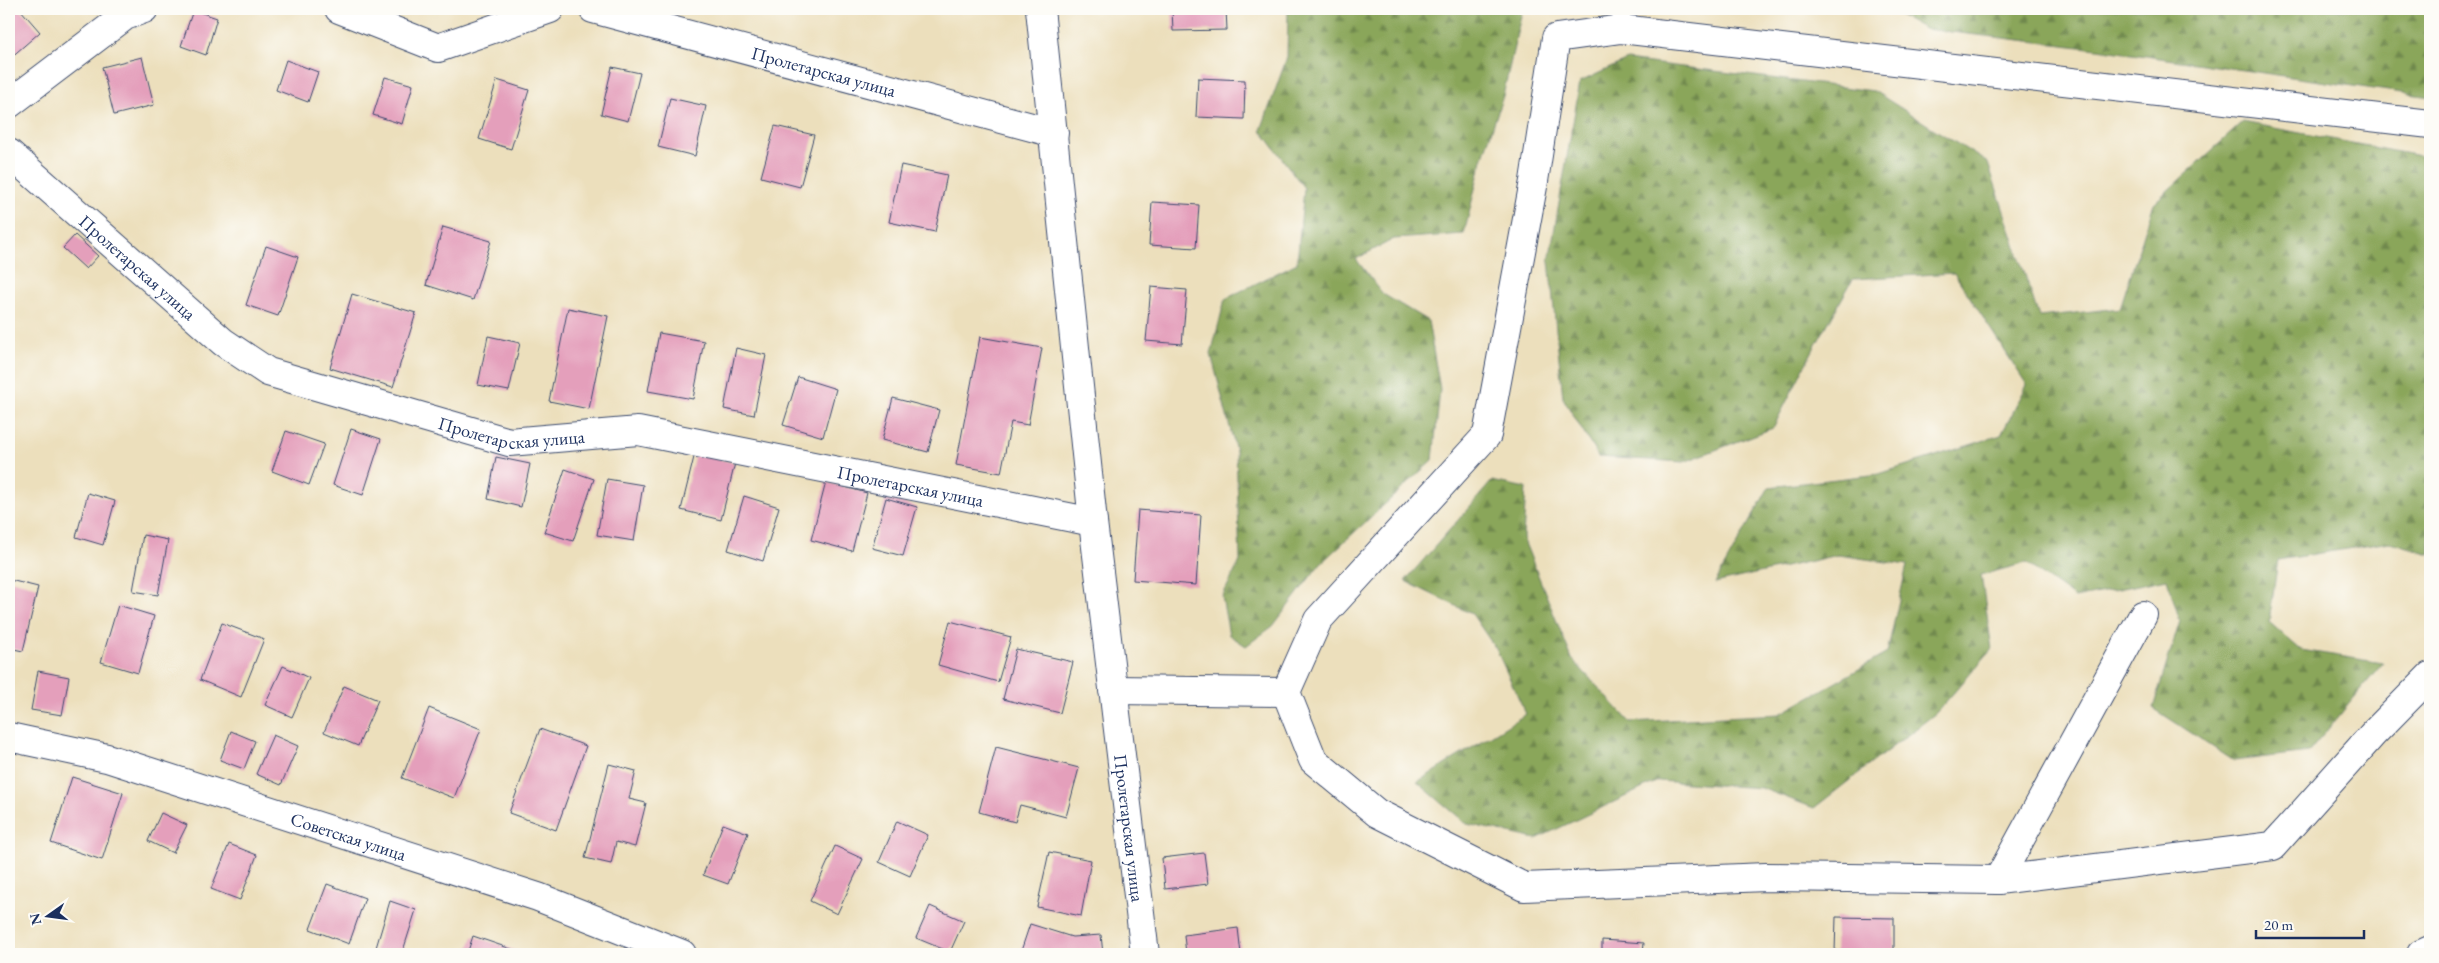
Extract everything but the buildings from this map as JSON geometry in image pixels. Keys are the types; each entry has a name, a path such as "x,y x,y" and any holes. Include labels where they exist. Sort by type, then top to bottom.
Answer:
{"street":[{"path":"9,104 125,16 144,9"},
{"path":"339,9 438,48 550,9"},
{"name":"Пролетарская улица","path":"593,9 1054,133"},
{"name":"Пролетарская улица","path":"1040,9 1093,522 1145,954"},
{"path":"2430,124 1621,29 1556,38 1534,181 1487,435 1318,620 1286,692 1313,760 1376,813 1524,887 1766,877 1998,880 2273,846 2373,734 2430,676"},
{"name":"Пролетарская улица","path":"9,153 223,342 268,372 509,442 638,431 1093,522"},
{"path":"1998,880 2143,615"},
{"path":"1113,690 1286,692"},
{"name":"Советская улица","path":"9,737 107,758 538,897 682,954"},
{"path":"2420,954 2430,950"}],"green space":[{"path":"1288,9 1521,9 1522,11 1503,96 1482,160 1464,234 1394,239 1356,259 1383,294 1428,321 1440,389 1433,460 1320,564 1273,626 1246,646 1229,635 1222,597 1240,561 1236,451 1211,354 1225,299 1297,263 1304,188 1261,130 1287,57"},
{"path":"1889,9 2430,9 2430,97 2097,49 1925,29"},
{"path":"1627,60 1874,91 1988,163 2039,317 2120,308 2154,203 2243,122 2430,158 2430,554 2390,542 2278,560 2269,622 2301,650 2383,663 2309,752 2234,761 2153,708 2180,621 2167,579 2075,598 2026,563 1981,575 1992,649 1936,713 1814,808 1761,788 1658,781 1536,839 1467,824 1417,782 1526,714 1496,649 1472,614 1405,581 1492,481 1526,488 1523,538 1572,659 1630,722 1780,714 1887,653 1907,565 1838,555 1715,583 1769,487 1879,474 2001,435 2027,385 1954,273 1853,279 1813,350 1773,428 1684,462 1598,457 1563,398 1549,261 1580,82"}]}
